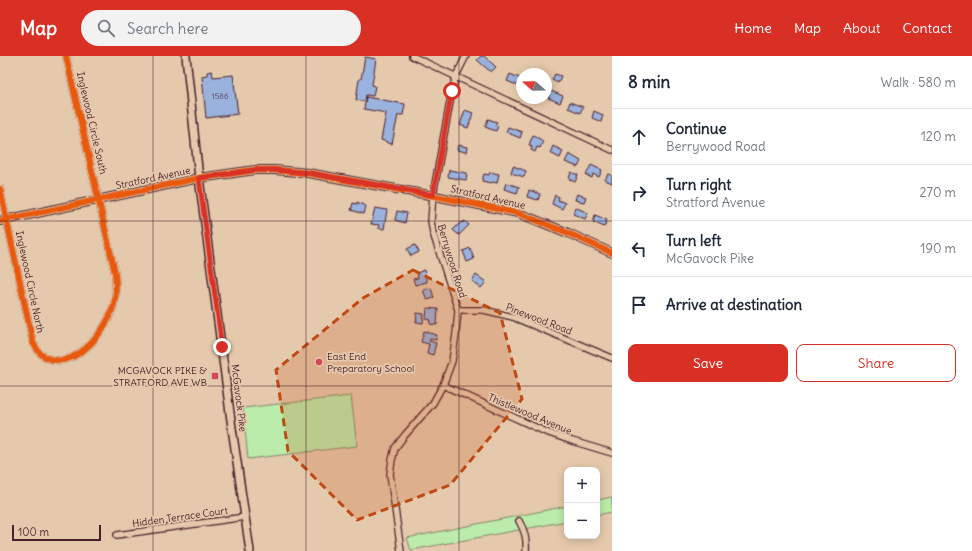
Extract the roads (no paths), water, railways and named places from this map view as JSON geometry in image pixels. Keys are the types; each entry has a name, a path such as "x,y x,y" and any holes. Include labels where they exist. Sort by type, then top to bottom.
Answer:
{"street":[{"name":"Inglewood Circle South","path":"62,361 76,356 90,345 103,328 113,309 116,293 115,273 66,56"},
{"name":"McGavock Pike","path":"186,56 199,178 250,551"},
{"path":"412,56 612,150"},
{"name":"Berrywood Road","path":"401,551 390,474 395,448 401,439 433,404 443,385 452,361 456,334 458,310 432,233 430,221 433,195 452,91 456,76 466,56"},
{"name":"Stratford Avenue","path":"3,220 199,178 255,170 275,170 308,173 433,195 518,213 612,253"},
{"name":"Inglewood Circle North","path":"0,189 3,220 33,343 41,354 51,360 62,361"},
{"name":"Pinewood Road","path":"458,310 484,310 513,317 612,358"},
{"name":"Thistlewood Avenue","path":"443,385 546,432 612,453"},
{"name":"Hidden Terrace Court","path":"117,535 245,517"},
{"path":"519,521 524,530 526,551"}],"place":[{"name":"East End Preparatory School","path":"319,362"},
{"name":"MCGAVOCK PIKE & STRATFORD AVE WB","path":"215,376"}]}
